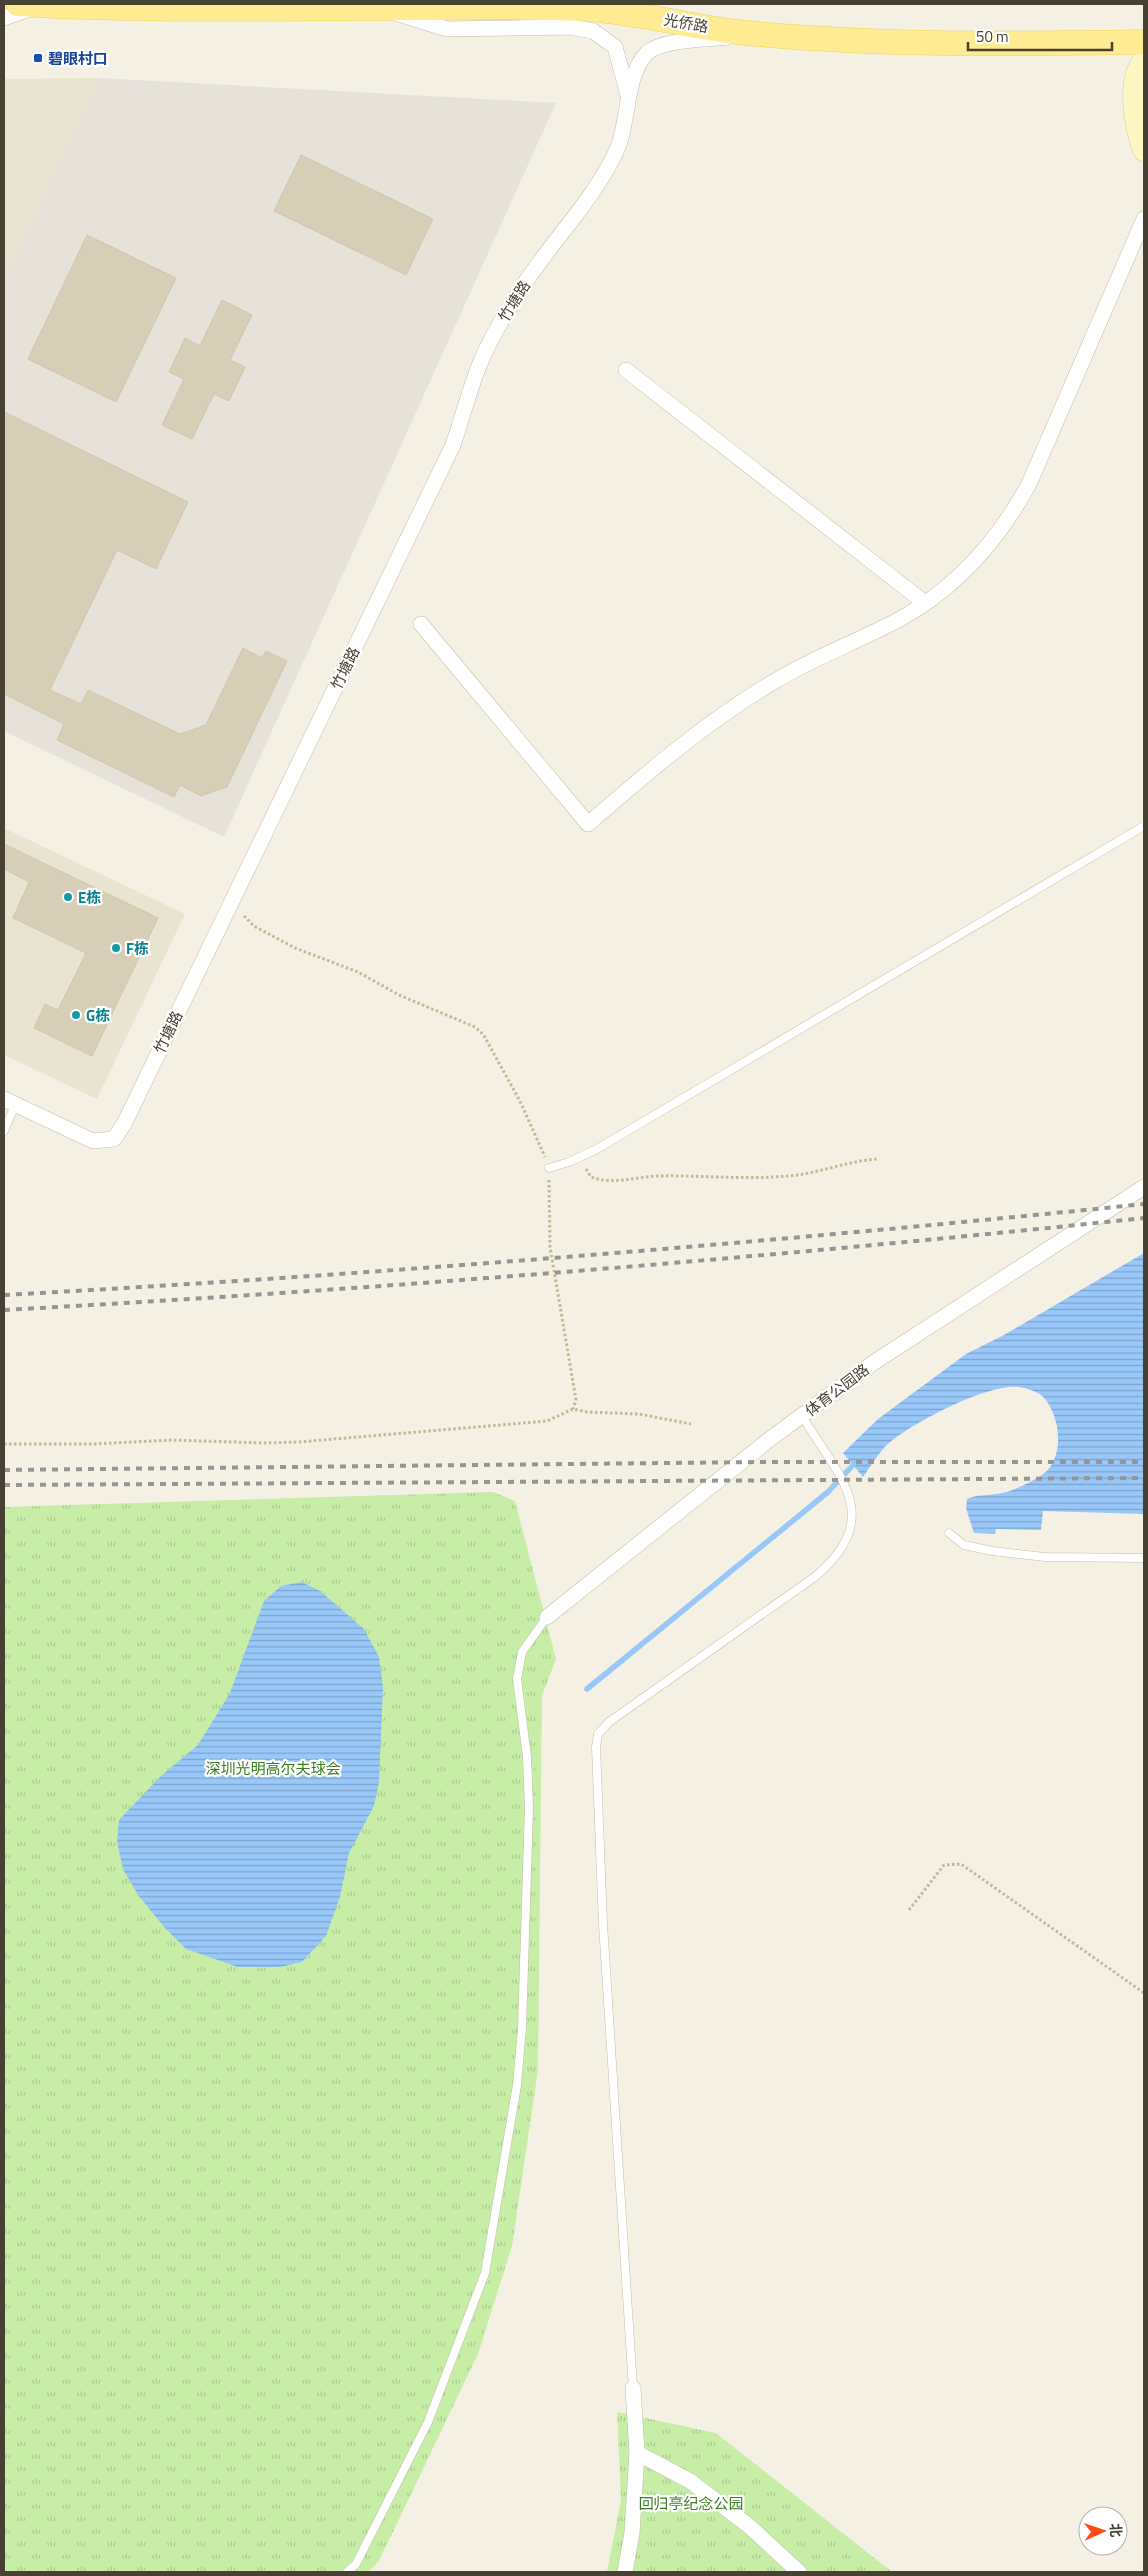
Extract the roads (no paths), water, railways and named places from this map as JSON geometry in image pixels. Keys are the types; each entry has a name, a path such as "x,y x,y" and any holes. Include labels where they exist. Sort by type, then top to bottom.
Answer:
{"main road":[{"name":"光侨路","path":"18,4 154,10 586,9 643,15 734,31 924,44 1144,42"}],"street":[{"path":"4,18 43,5"},
{"name":"竹塘路","path":"380,8 447,29 571,27 593,31 615,47 628,95"},
{"name":"竹塘路","path":"10,1102 94,1141 114,1138 124,1124 453,445 479,366 488,346 527,279 592,193 615,155 626,123 628,95 639,64 647,53 658,45 758,33"},
{"path":"1144,60 1137,74 1134,111 1139,139 1144,151"},
{"path":"421,624 588,824 667,756 738,704 814,659 878,630 925,603 966,569 984,550 1016,507 1041,460 1144,219"},
{"path":"626,370 925,603"},
{"name":"体育公园路","path":"547,1617 802,1416 873,1363 1144,1187"},
{"path":"625,2572 632,2533 637,2453 633,2388"},
{"path":"637,2453 690,2481 750,2526 799,2572"}],"lane":[{"path":"549,1168 579,1158 598,1149 1144,826"},
{"path":"4,1131 10,1102"},
{"path":"633,2388 603,1924 596,1747 598,1734 609,1722 829,1564 849,1533 853,1512 849,1492 802,1416"},
{"path":"948,1533 964,1545 992,1551 1044,1556 1144,1558"},
{"path":"348,2572 356,2564 428,2422 485,2273 517,2085 522,2028 529,1808 527,1757 517,1679 522,1652 547,1617"}],"water":[{"path":"1144,1253 1144,1514 1043,1511 1041,1530 996,1529 995,1534 974,1533 966,1508 967,1499 1002,1493 1020,1487 1042,1475 1054,1459 1058,1439 1055,1417 1050,1407 1040,1394 1018,1387 1005,1387 969,1398 913,1426 888,1444 863,1477 843,1453 878,1419 966,1354 1004,1335"},
{"path":"302,1582 320,1591 364,1629 379,1657 383,1687 379,1782 374,1806 349,1853 340,1897 326,1936 302,1962 280,1967 238,1967 186,1949 165,1928 138,1895 123,1869 117,1842 119,1820 161,1776 198,1745 230,1693 264,1601 281,1586"}],"waterway":[{"path":"587,1689 828,1492 853,1465"}],"railway":[{"path":"4,1295 147,1287 575,1256 860,1232 1144,1204"},
{"path":"4,1310 147,1302 575,1271 1002,1233 1144,1218"},
{"path":"4,1470 760,1462 1144,1462"},
{"path":"4,1485 1144,1478"}],"place":[{"name":"碧眼村口","path":"38,58"},
{"name":"E栋","path":"68,897"},
{"name":"F栋","path":"116,948"},
{"name":"G栋","path":"76,1015"}],"park label":[{"name":"深圳光明高尔夫球会","path":"273,1768"},
{"name":"回归亭纪念公园","path":"691,2503"}]}
